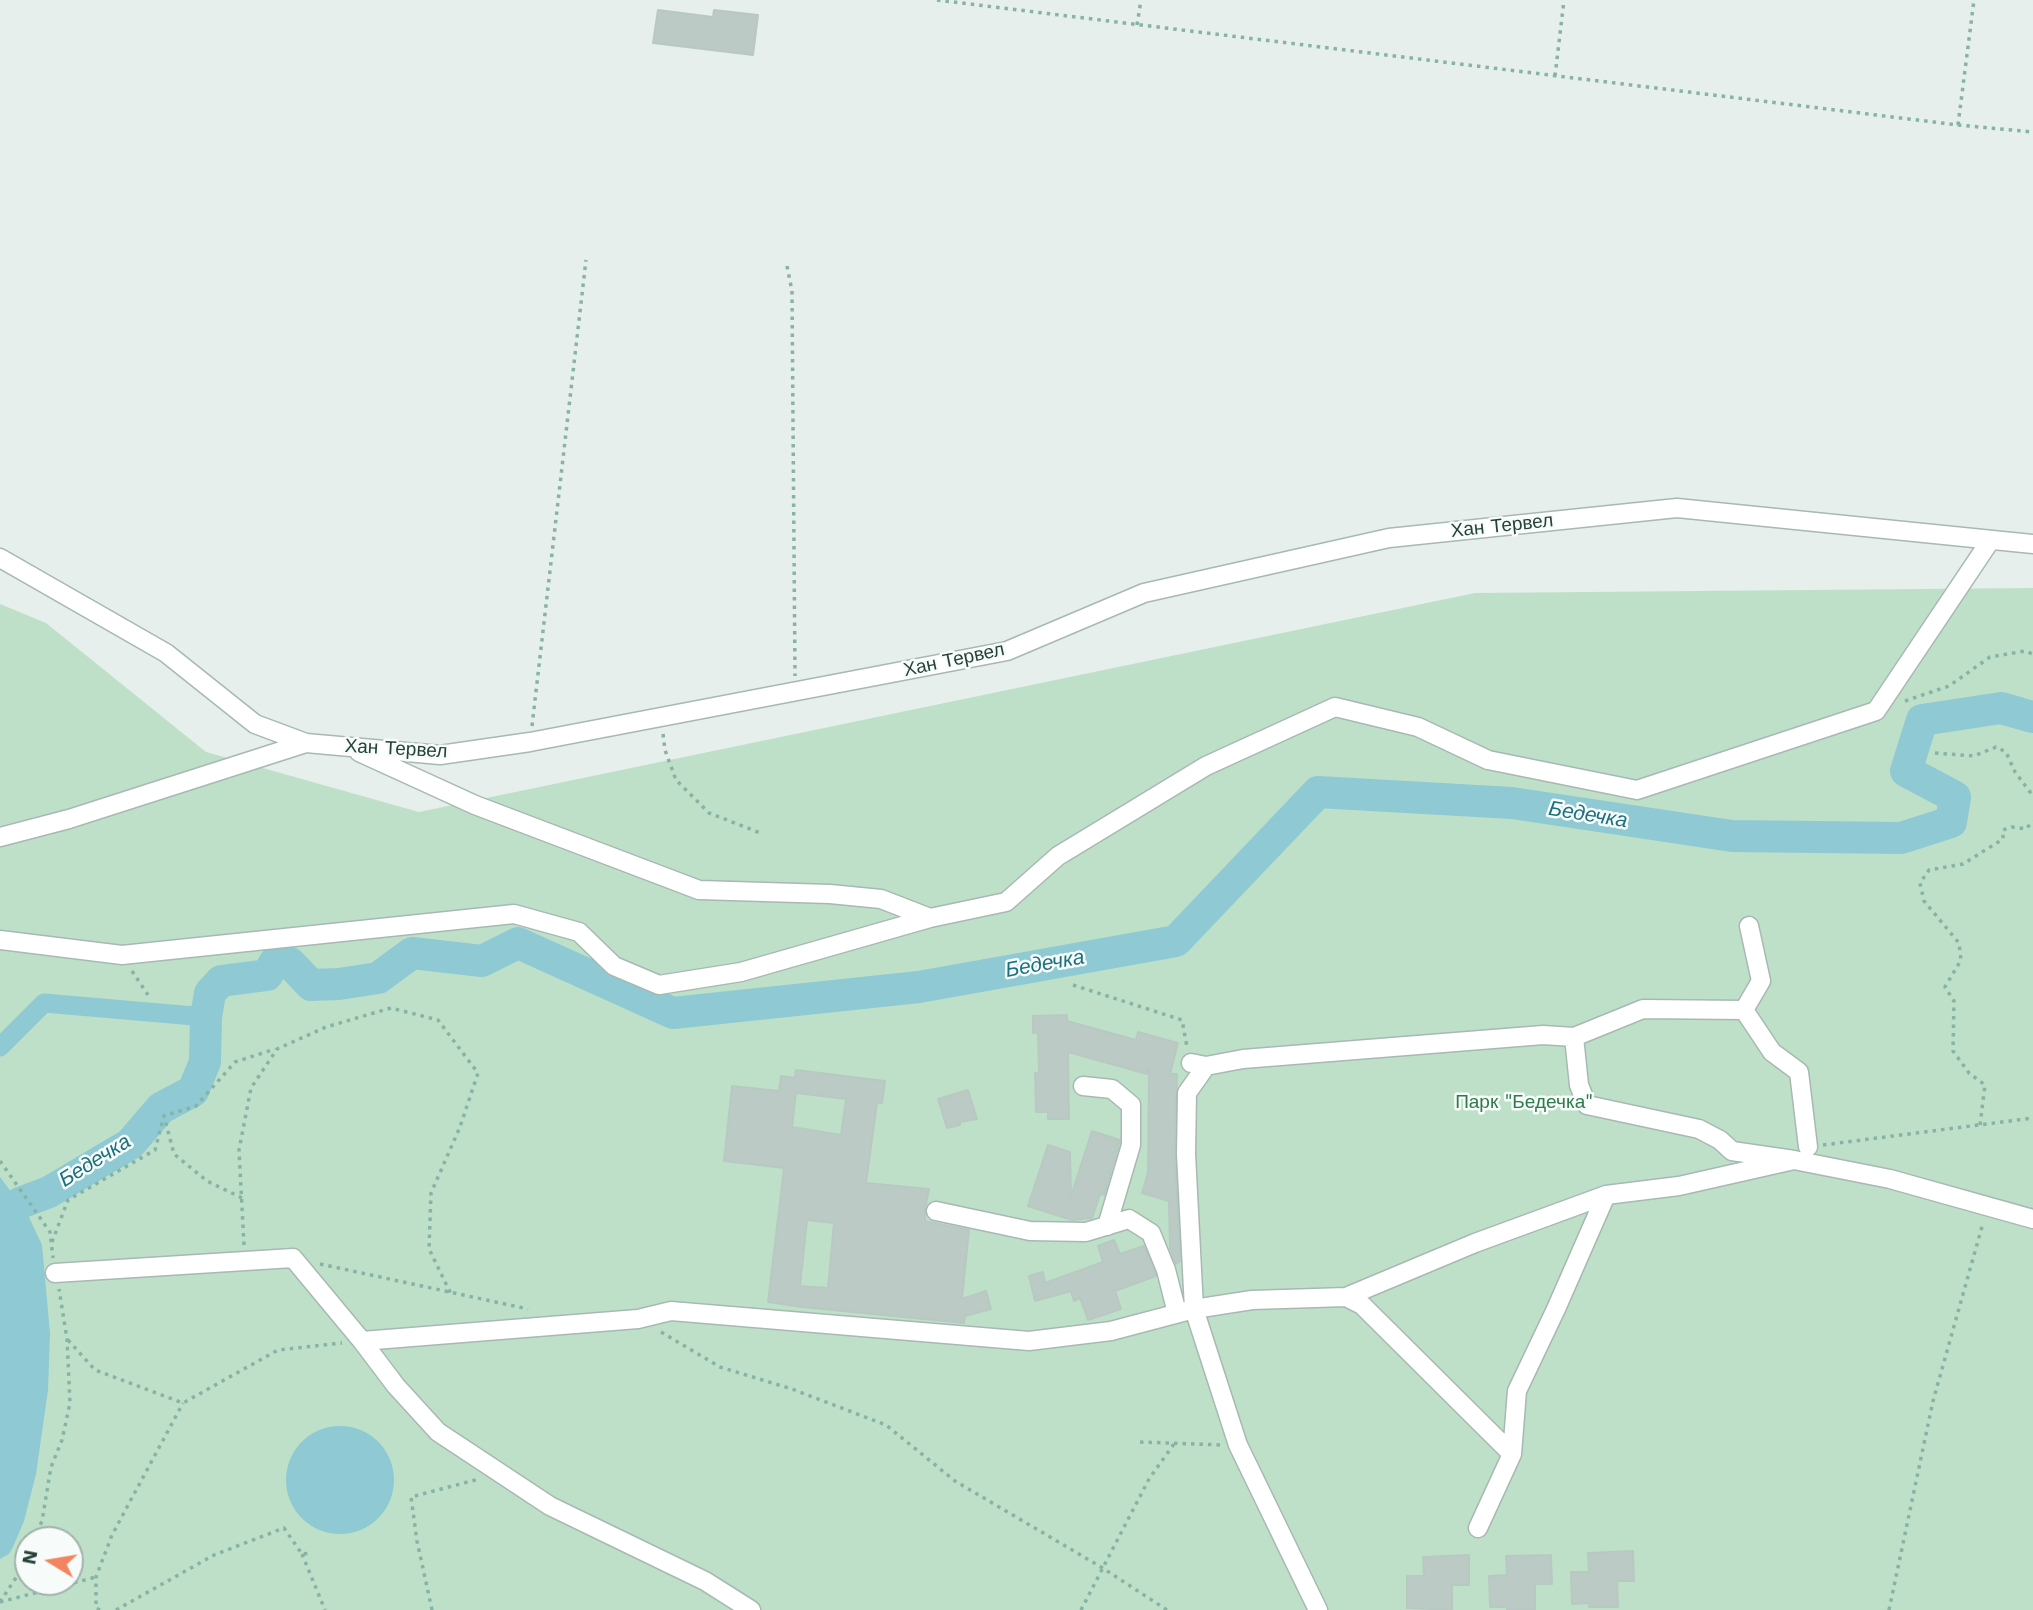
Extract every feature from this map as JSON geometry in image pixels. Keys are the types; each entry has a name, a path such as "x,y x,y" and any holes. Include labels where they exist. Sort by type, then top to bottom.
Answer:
{"street":[{"name":"Хан Тервел","path":"0,558 166,653 255,724 306,743 440,755 662,718 1007,651 1144,593 1389,538 1676,508 2033,544"},
{"path":"0,940 122,955 514,914 579,932 614,966 659,985 741,972 930,918 1006,902 1058,856 1206,766 1335,707 1418,727 1488,760 1637,790 1876,711 1990,541"},
{"path":"0,836 69,819 306,743"},
{"path":"348,747 475,805 699,890 830,894 881,899 930,918"},
{"path":"1744,1010 1761,981 1749,926"},
{"path":"1185,1311 1187,1093 1198,1064 1543,1035 1574,1037 1643,1009 1744,1010"},
{"path":"1744,1010 1772,1052 1799,1073 1808,1147"},
{"path":"1574,1037 1579,1085 1587,1105 1699,1129 1720,1140 1732,1151 1890,1179 2033,1219"},
{"path":"1083,1086 1112,1089 1130,1105 1130,1145 1107,1226"},
{"path":"362,1341 638,1319 671,1311 1029,1341 1111,1331 1185,1311 1252,1300 1346,1297 1475,1243 1606,1195 1679,1186 1794,1160"},
{"path":"1478,1528 1512,1454 1517,1391 1606,1195"},
{"path":"936,1211 1030,1231 1086,1232 1129,1219 1151,1233 1238,1445 1318,1610"},
{"path":"55,1273 293,1258 396,1386 438,1432 550,1506 705,1581 751,1610"},
{"path":"1346,1297 1362,1305 1512,1454"}],"path":[{"path":"937,0 2033,132"},
{"path":"1138,25 1141,0"},
{"path":"1555,76 1564,0"},
{"path":"1958,125 1974,0"},
{"path":"530,742 586,260"},
{"path":"787,266 792,290 795,692"},
{"path":"1876,711 1949,686 1990,657 2025,651 2033,654"},
{"path":"662,718 665,750 676,780 709,813 764,834"},
{"path":"1935,753 1974,756 1996,747 2006,752 2015,772 2033,796"},
{"path":"1980,1125 1984,1085 1969,1073 1953,1051 1954,1001 1945,987 1961,960 1959,943 1924,901 1920,883 1929,870 1963,864 2003,839 2003,830 2012,827 2026,829 2033,821"},
{"path":"122,955 148,995"},
{"path":"1073,985 1182,1020 1198,1064"},
{"path":"164,1116 196,1106 234,1062 277,1049 326,1027 391,1008 438,1020 478,1073 460,1127 431,1193 429,1249 450,1294"},
{"path":"244,1260 239,1150 251,1088 277,1049"},
{"path":"164,1116 174,1154 206,1181 242,1199"},
{"path":"51,1244 68,1200 155,1150 164,1116"},
{"path":"1808,1147 2033,1118"},
{"path":"1,1162 50,1232 67,1339 70,1404 62,1440 51,1467 40,1526"},
{"path":"1889,1610 1933,1401 1988,1207"},
{"path":"293,1258 450,1294 540,1311"},
{"path":"638,1319 720,1367 792,1389 886,1425 955,1481 1101,1567 1167,1610"},
{"path":"67,1339 95,1370 183,1403"},
{"path":"97,1609 96,1577 111,1535 183,1403 278,1350 362,1341"},
{"path":"1140,1442 1238,1445"},
{"path":"1081,1610 1149,1479 1174,1444"},
{"path":"432,1610 417,1541 411,1497 501,1474"},
{"path":"116,1610 214,1555 284,1528 302,1555 325,1610"},
{"path":"302,1555 312,1553"},
{"path":"84,1580 96,1577"},
{"path":"14,1581 0,1602 23,1596"}],"green space":[{"name":"Парк \"Бедечка\"","path":"2033,588 2033,1610 0,1610 0,604 46,623 206,752 419,812 1475,593"}],"water":[{"path":"0,1177 28,1215 42,1245 50,1333 48,1390 36,1474 24,1521 22,1526 14,1526 13,1547 9,1554 0,1559"},
{"path":"340,1426 361,1430 378,1442 390,1459 394,1480 390,1501 378,1518 361,1530 340,1534 319,1530 302,1518 290,1501 286,1480 290,1459 302,1442 319,1430"}],"building":[{"path":"658,10 713,17 714,10 758,15 753,55 653,43"},
{"path":"1067,1015 1067,1021 1136,1040 1138,1032 1178,1043 1170,1074 1177,1074 1175,1155 1180,1261 1176,1264 1170,1248 1169,1201 1142,1193 1148,1173 1149,1068 1147,1074 1068,1052 1069,1119 1048,1119 1048,1112 1036,1112 1038,1033 1033,1033 1033,1016"},
{"path":"796,1070 885,1081 882,1103 877,1103 866,1183 929,1189 925,1221 969,1230 962,1299 986,1291 991,1309 965,1316 964,1323 768,1302 784,1168 724,1161 732,1086 779,1091 781,1076 795,1078","holes":["796,1093 846,1099 841,1135 792,1127","807,1220 834,1223 828,1288 800,1286"]},
{"path":"968,1090 977,1119 947,1128 938,1099"},
{"path":"1092,1131 1120,1140 1104,1195 1100,1194 1092,1218 1072,1220 1028,1206 1048,1145 1070,1152 1071,1196"},
{"path":"1114,1240 1120,1254 1144,1246 1156,1276 1115,1291 1121,1309 1088,1320 1080,1298 1074,1301 1071,1291 1035,1301 1029,1276 1043,1272 1045,1283 1103,1262 1098,1246"},
{"path":"1633,1551 1634,1581 1617,1581 1618,1607 1589,1607 1589,1603 1572,1604 1571,1572 1589,1572 1588,1553"},
{"path":"1469,1555 1469,1585 1452,1585 1452,1610 1407,1608 1407,1576 1424,1576 1423,1557"},
{"path":"1551,1555 1552,1584 1535,1584 1535,1610 1490,1607 1489,1576 1507,1575 1506,1556"}],"waterway":[{"name":"Бедечка","path":"0,1217 20,1203 49,1192 130,1144 161,1108 193,1091 205,1062 206,1017 210,993 221,981 267,975 275,962 290,963 311,985 339,984 378,978 412,953 482,961 518,943 673,1013 919,987 1176,941 1318,792 1512,803 1732,836 1901,838 1951,822 1955,797 1906,771 1922,720 2001,708 2033,717"},
{"path":"0,1047 44,1003 206,1017"}]}
